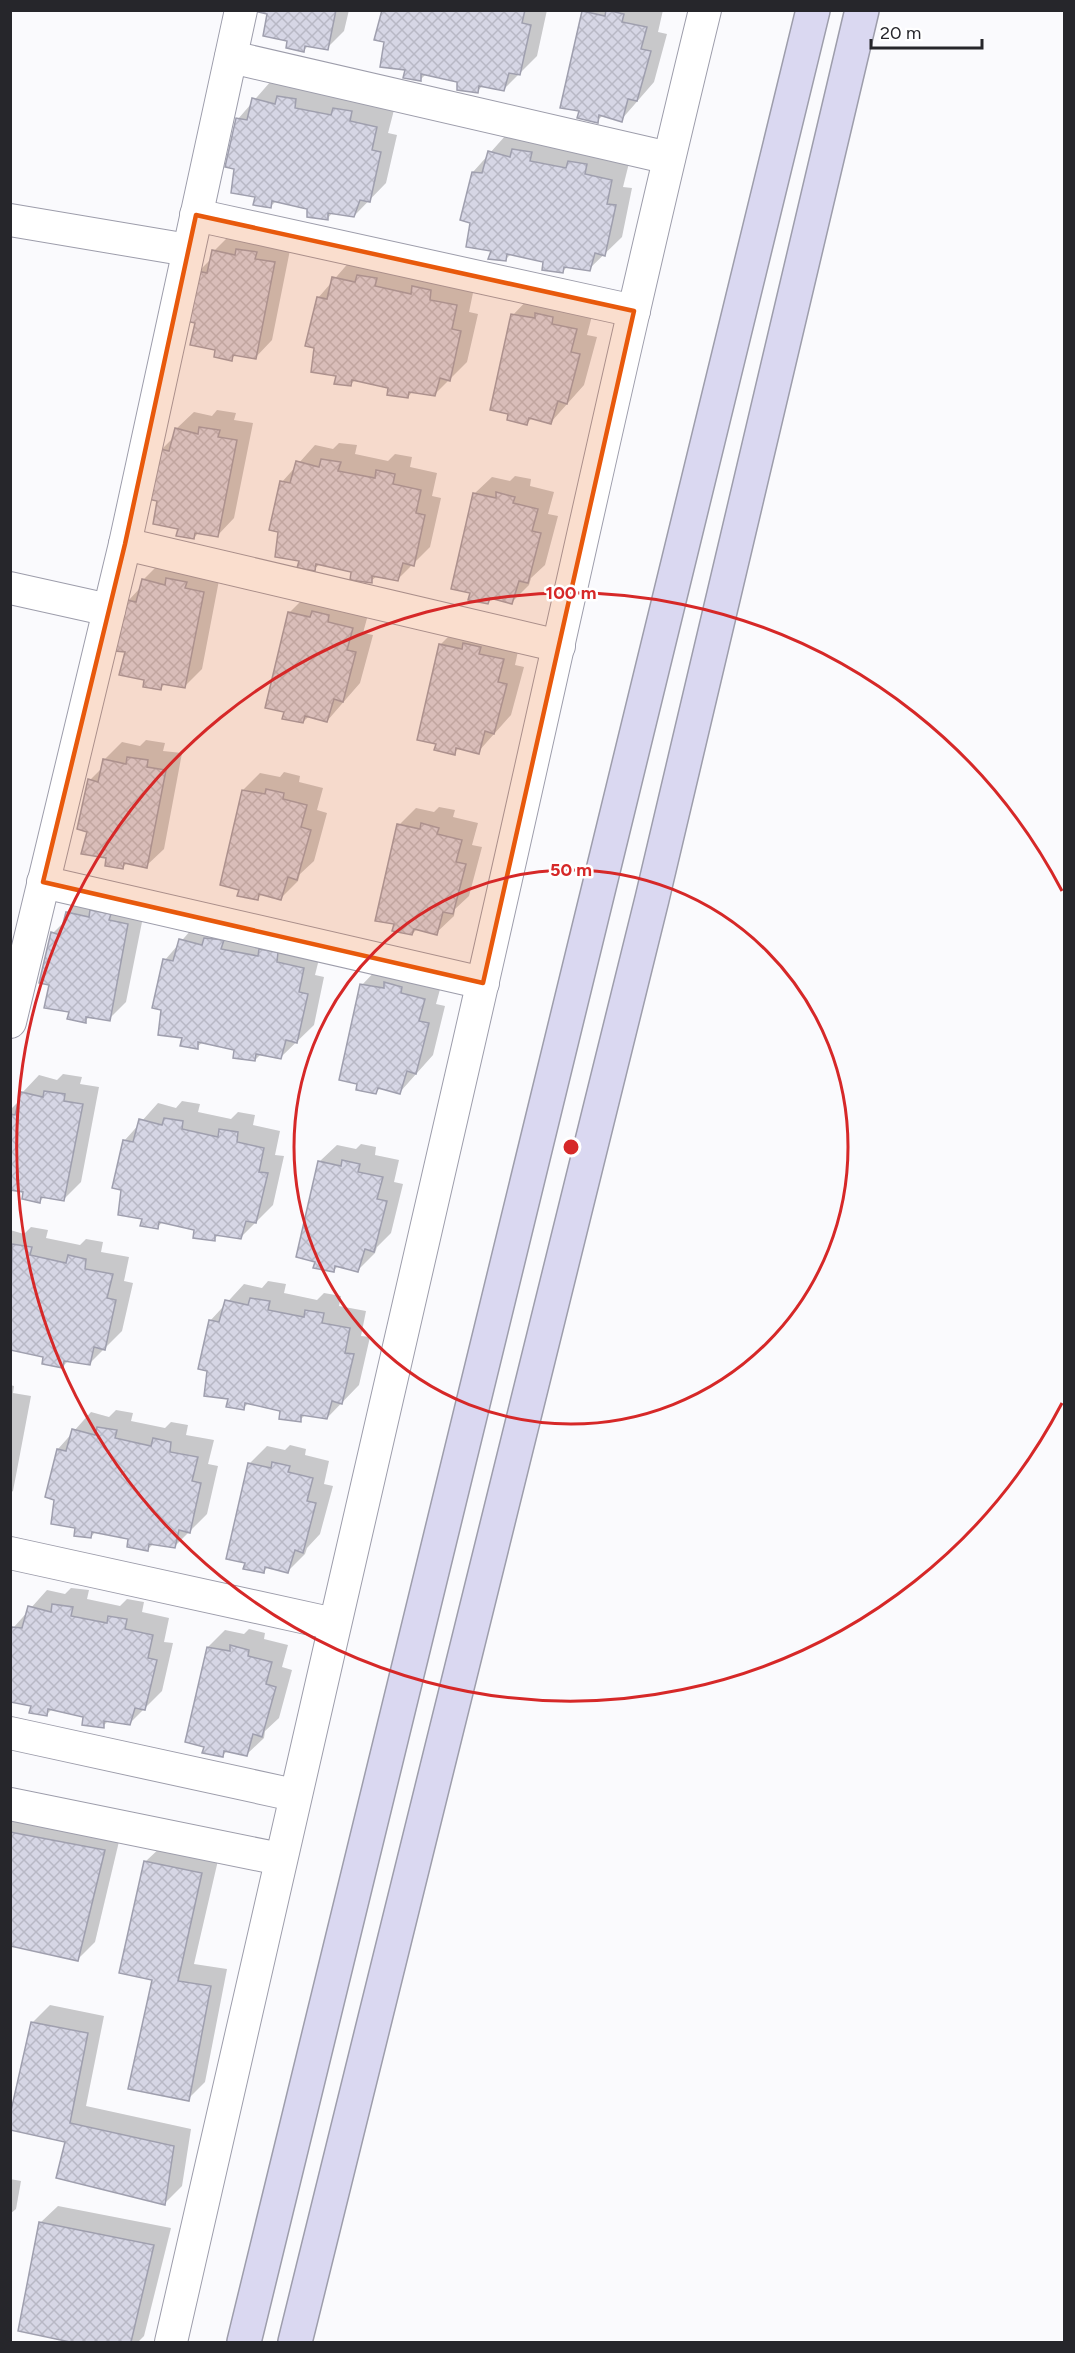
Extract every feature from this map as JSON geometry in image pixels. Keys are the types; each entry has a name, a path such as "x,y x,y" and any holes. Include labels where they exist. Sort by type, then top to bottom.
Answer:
{"street":[{"path":"10,1022 109,610 241,10"},
{"path":"171,2343 294,1795 483,983 634,311 705,10"},
{"path":"244,2343 813,10"},
{"path":"295,2343 654,888 862,10"},
{"path":"231,57 669,158"},
{"path":"196,215 634,311"},
{"path":"10,220 188,250"},
{"path":"124,544 559,646"},
{"path":"10,588 109,610"},
{"path":"43,882 483,983"},
{"path":"10,1553 334,1624"},
{"path":"10,1733 294,1795"},
{"path":"10,1803 280,1859"}],"highlighted area":[{"path":"196,215 634,311 483,983 43,882 125,544"}],"building":[{"path":"258,10 336,10 328,50 305,46 304,52 286,48 287,41 263,36 267,14 258,12"},
{"path":"382,10 525,10 522,23 531,25 520,75 509,73 504,91 479,86 478,93 457,90 457,82 421,74 421,81 403,78 405,70 380,67 384,42 374,40"},
{"path":"606,10 624,14 622,22 647,27 641,49 651,51 637,101 628,99 622,122 599,115 598,123 577,118 579,111 560,108 582,11 605,16"},
{"path":"277,96 296,99 295,108 331,115 333,108 352,111 350,121 377,127 372,150 381,152 370,202 360,200 354,217 328,213 328,220 307,217 307,209 272,201 271,208 253,205 255,197 231,193 234,169 225,167 236,118 247,120 252,98 275,104"},
{"path":"512,149 532,152 530,161 566,168 568,161 587,164 585,174 612,180 607,204 616,205 605,256 595,253 590,271 564,267 563,273 542,270 543,262 507,254 506,261 488,259 491,251 466,247 470,223 460,220 472,172 482,173 488,151 510,157"},
{"path":"236,249 257,252 255,259 275,262 256,359 233,355 232,361 214,357 215,350 190,345 195,323 186,321 197,271 207,273 212,250 235,255"},
{"path":"357,275 377,278 375,286 411,294 412,286 431,290 430,300 457,305 452,329 461,331 450,381 440,378 435,396 409,392 408,398 387,395 388,388 352,380 351,386 334,384 336,376 311,372 314,348 305,346 317,297 327,299 332,277 355,282"},
{"path":"535,313 553,317 552,324 577,329 571,352 580,354 567,404 558,401 551,424 529,418 527,425 507,420 508,414 490,410 511,314 535,318"},
{"path":"199,427 220,430 218,437 237,440 218,537 195,533 194,539 176,536 178,529 153,524 157,501 148,499 160,449 169,451 175,428 198,434"},
{"path":"321,459 341,462 338,471 375,478 376,470 395,474 393,484 421,490 416,513 425,515 414,566 403,563 398,581 372,576 372,583 350,580 351,572 316,564 315,571 297,568 299,561 275,557 278,532 269,530 280,481 290,483 296,461 319,467"},
{"path":"496,492 515,497 513,503 538,509 532,531 541,533 528,583 519,581 512,604 490,598 488,604 468,600 470,593 451,589 473,493 496,498"},
{"path":"166,578 187,582 185,588 204,592 185,688 162,684 161,690 143,687 144,680 119,675 125,652 115,651 127,600 136,602 142,579 165,585"},
{"path":"312,611 329,615 328,622 353,628 347,650 356,652 343,702 334,699 327,722 305,716 303,723 282,719 284,712 265,708 288,612 310,617"},
{"path":"463,643 481,647 479,654 504,659 498,682 507,684 494,734 485,731 479,754 456,748 455,755 434,750 436,744 417,740 439,644 462,649"},
{"path":"127,757 148,760 147,767 166,770 147,868 124,863 123,869 105,866 106,858 81,854 87,832 77,829 88,779 98,782 103,759 126,764"},
{"path":"266,789 284,793 283,799 307,805 301,827 311,830 297,880 288,877 281,900 259,894 258,900 237,896 239,890 220,885 242,790 265,794"},
{"path":"421,823 439,828 437,834 462,840 456,862 466,864 453,914 443,912 437,935 414,929 412,935 392,931 394,924 375,921 397,824 420,829"},
{"path":"90,910 111,914 109,920 128,924 110,1021 86,1017 86,1023 67,1019 69,1012 44,1008 49,985 39,983 51,932 60,935 66,912 89,917"},
{"path":"204,938 224,940 221,949 258,956 259,949 278,952 277,962 304,968 299,992 308,994 297,1043 286,1040 281,1059 256,1054 255,1061 233,1058 234,1050 198,1042 198,1049 180,1046 182,1038 158,1035 161,1010 152,1008 163,959 173,961 179,939 202,945"},
{"path":"384,982 402,987 401,993 425,999 419,1021 429,1023 416,1074 407,1071 400,1094 378,1088 376,1094 356,1090 357,1084 339,1080 360,984 384,988"},
{"path":"44,1091 65,1094 64,1101 83,1104 64,1201 41,1197 40,1203 22,1199 23,1192 10,1190 10,1114 15,1115 21,1092 43,1097"},
{"path":"164,1118 183,1121 182,1129 218,1137 219,1129 238,1132 237,1142 264,1148 259,1172 268,1173 256,1223 246,1221 241,1239 215,1235 215,1241 193,1238 194,1230 159,1222 158,1229 140,1226 142,1219 118,1215 121,1190 112,1188 123,1140 133,1142 139,1119 162,1125"},
{"path":"342,1160 360,1164 358,1172 383,1177 377,1199 387,1201 374,1252 365,1249 358,1272 335,1266 334,1272 313,1268 315,1262 296,1257 318,1161 341,1166"},
{"path":"12,1244 32,1247 30,1255 66,1263 68,1255 86,1259 85,1269 113,1274 107,1298 116,1300 105,1350 94,1347 90,1365 64,1361 63,1368 42,1364 43,1357 10,1350"},
{"path":"250,1298 270,1301 268,1310 304,1317 305,1310 324,1313 322,1323 350,1328 345,1353 354,1354 342,1404 332,1401 327,1419 301,1415 301,1422 279,1419 280,1411 245,1403 244,1410 226,1407 228,1399 204,1396 207,1371 198,1369 209,1320 219,1322 225,1300 248,1305"},
{"path":"97,1427 117,1430 115,1438 151,1446 153,1438 171,1442 170,1452 198,1457 192,1481 201,1483 190,1533 179,1530 175,1548 149,1544 148,1551 127,1547 128,1539 92,1532 91,1538 74,1536 75,1528 51,1524 54,1500 45,1497 57,1449 66,1451 72,1429 95,1435"},
{"path":"272,1462 290,1466 288,1472 313,1478 307,1501 316,1503 303,1553 295,1550 288,1573 265,1567 264,1573 243,1569 245,1563 226,1559 248,1463 271,1468"},
{"path":"52,1604 73,1607 71,1616 107,1623 108,1616 127,1619 125,1629 153,1635 148,1658 157,1660 145,1710 135,1708 130,1725 104,1721 104,1728 82,1725 83,1717 48,1709 47,1716 29,1713 31,1706 10,1702 10,1634 12,1627 22,1628 28,1606 51,1612"},
{"path":"230,1645 249,1650 248,1656 272,1662 266,1684 276,1687 262,1737 253,1734 247,1756 224,1751 223,1757 202,1753 204,1747 185,1742 207,1647 230,1651"},
{"path":"10,1832 105,1850 78,1961 10,1946"},
{"path":"144,1861 202,1873 178,1981 211,1986 189,2101 128,2089 152,1980 119,1973"},
{"path":"31,2022 88,2033 70,2123 174,2146 165,2205 56,2178 65,2142 10,2130 10,2115"},
{"path":"39,2222 154,2245 131,2342 70,2342 18,2331"}]}
